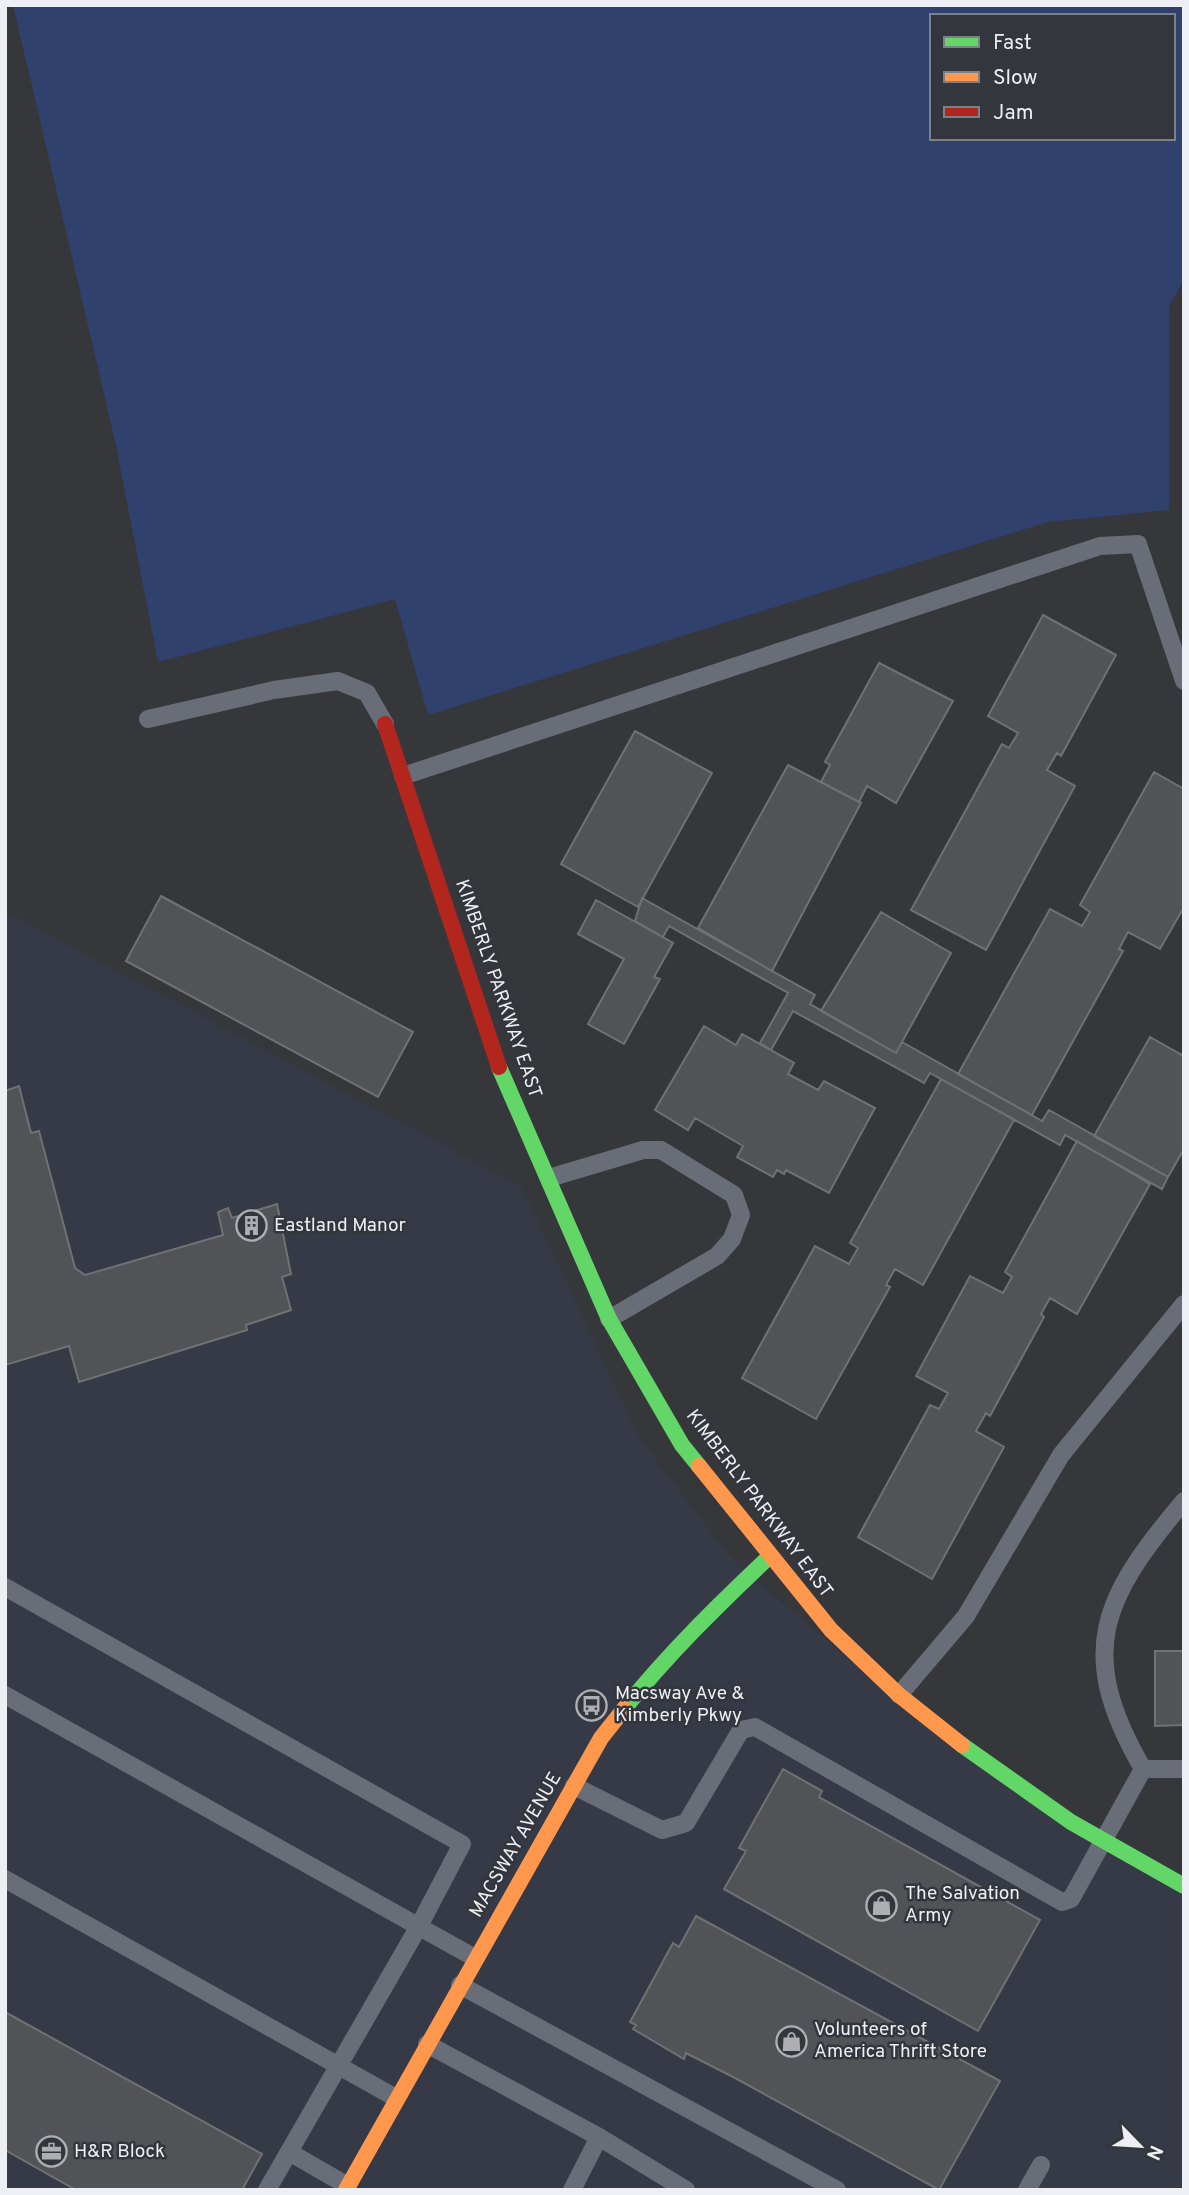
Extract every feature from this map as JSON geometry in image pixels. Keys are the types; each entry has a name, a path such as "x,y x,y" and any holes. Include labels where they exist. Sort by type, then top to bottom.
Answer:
{"street":[{"name":"KIMBERLY PARKWAY EAST","path":"385,724 504,1082 549,1178 609,1319 682,1444 831,1630 899,1695 980,1759 1105,1842 1184,1886"},
{"name":"MACSWAY AVENUE","path":"353,2186 397,2098 601,1738 631,1699 710,1612 770,1556"}],"lane":[{"path":"402,776 1100,546 1138,544 1184,681"},
{"path":"148,719 274,690 338,681 367,693 385,724"},
{"path":"549,1178 643,1150 661,1150 734,1195 741,1215 733,1239 717,1256 609,1319"},
{"path":"899,1695 966,1616 1060,1455 1184,1304"},
{"path":"1143,1769 1121,1731 1105,1671 1105,1637 1112,1604 1132,1566 1184,1502"},
{"path":"5,1587 461,1844 419,1926 267,2190"},
{"path":"5,1695 475,1958"},
{"path":"574,1786 662,1830 686,1824 741,1730 755,1727 1062,1902 1071,1899 1105,1842 1143,1769"},
{"path":"1143,1769 1184,1769"},
{"path":"5,1879 397,2098"},
{"path":"460,1985 837,2190"},
{"path":"427,2044 599,2137 686,2190"},
{"path":"572,2190 599,2137"},
{"path":"289,2152 353,2186"},
{"path":"1027,2190 1041,2165"}],"shaded area":[{"path":"13,5 1184,5 1184,280 1169,306 1169,510 1048,522 428,715 395,599 158,662 115,441"},
{"path":"5,911 522,1187 640,1439 735,1563 954,1747 1184,1892 1184,2190 5,2190"}],"building":[{"path":"1043,615 1116,655 1061,756 1057,753 1047,770 1075,786 986,950 911,910 1002,744 1009,748 1018,733 988,716"},
{"path":"879,663 953,701 896,803 867,786 859,802 821,782 830,765 825,762"},
{"path":"635,731 712,773 638,907 561,864"},
{"path":"788,765 861,803 772,971 698,928"},
{"path":"1154,772 1184,789 1184,907 1160,949 1128,932 1119,949 1123,951 1032,1115 958,1074 1050,909 1082,926 1090,912 1080,905"},
{"path":"161,896 413,1032 378,1097 126,961"},
{"path":"642,898 815,995 810,1004 896,1053 902,1042 1042,1121 1049,1110 1168,1177 1162,1189 1065,1135 1060,1145 930,1073 924,1083 793,1011 771,1050 760,1043 788,993 669,926 663,937 635,921"},
{"path":"596,900 673,943 654,977 660,979 624,1044 588,1024 624,959 578,934"},
{"path":"881,912 951,953 896,1053 821,1011"},
{"path":"704,1026 736,1045 742,1034 794,1063 788,1074 818,1090 824,1081 875,1108 829,1193 786,1170 784,1174 777,1170 773,1177 737,1157 743,1146 695,1118 688,1130 655,1110"},
{"path":"1150,1037 1182,1055 1184,1051 1184,1149 1168,1177 1094,1136"},
{"path":"941,1079 1014,1120 923,1285 895,1269 886,1285 890,1287 816,1419 742,1378 815,1246 849,1264 858,1248 850,1243"},
{"name":"Eastland Manor","path":"19,1086 31,1133 39,1131 75,1268 85,1275 223,1235 218,1212 228,1208 232,1218 277,1204 291,1274 282,1277 291,1310 246,1325 247,1330 79,1382 69,1346 5,1365 5,1091"},
{"path":"1077,1141 1150,1184 1077,1314 1050,1298 1041,1314 1044,1317 990,1416 986,1413 976,1431 1004,1447 932,1579 858,1537 930,1405 939,1409 948,1393 916,1376 970,1276 1003,1293 1012,1277 1005,1272"},
{"path":"1155,1651 1184,1651 1184,1725 1155,1726"},
{"name":"The Salvation Army","path":"783,1769 822,1791 819,1797 1040,1920 978,2031 724,1889 746,1851 739,1848"},
{"name":"Volunteers of America Thrift Store","path":"696,1916 1000,2081 939,2190 735,2078 686,2053 684,2059 633,2029 636,2025 630,2022 673,1943 679,1947"},
{"path":"5,2012 262,2154 242,2190 76,2190 5,2150"}],"traffic: fast":[{"path":"499,1067 609,1319 682,1445 699,1466"},
{"path":"624,1709 694,1630 770,1556"},
{"path":"962,1745 1071,1822 1184,1886"}],"traffic: slow":[{"path":"699,1466 831,1630 899,1695 962,1745"},
{"path":"346,2190 601,1738 624,1709"}],"traffic: jam":[{"path":"385,724 499,1067"}],"place":[{"name":"Eastland Manor","path":"251,1226"},
{"name":"Macsway Ave & Kimberly Pkwy","path":"592,1705"},
{"name":"The Salvation Army","path":"882,1905"},
{"name":"Volunteers of America Thrift Store","path":"791,2041"},
{"name":"H&R Block","path":"51,2152"}]}
